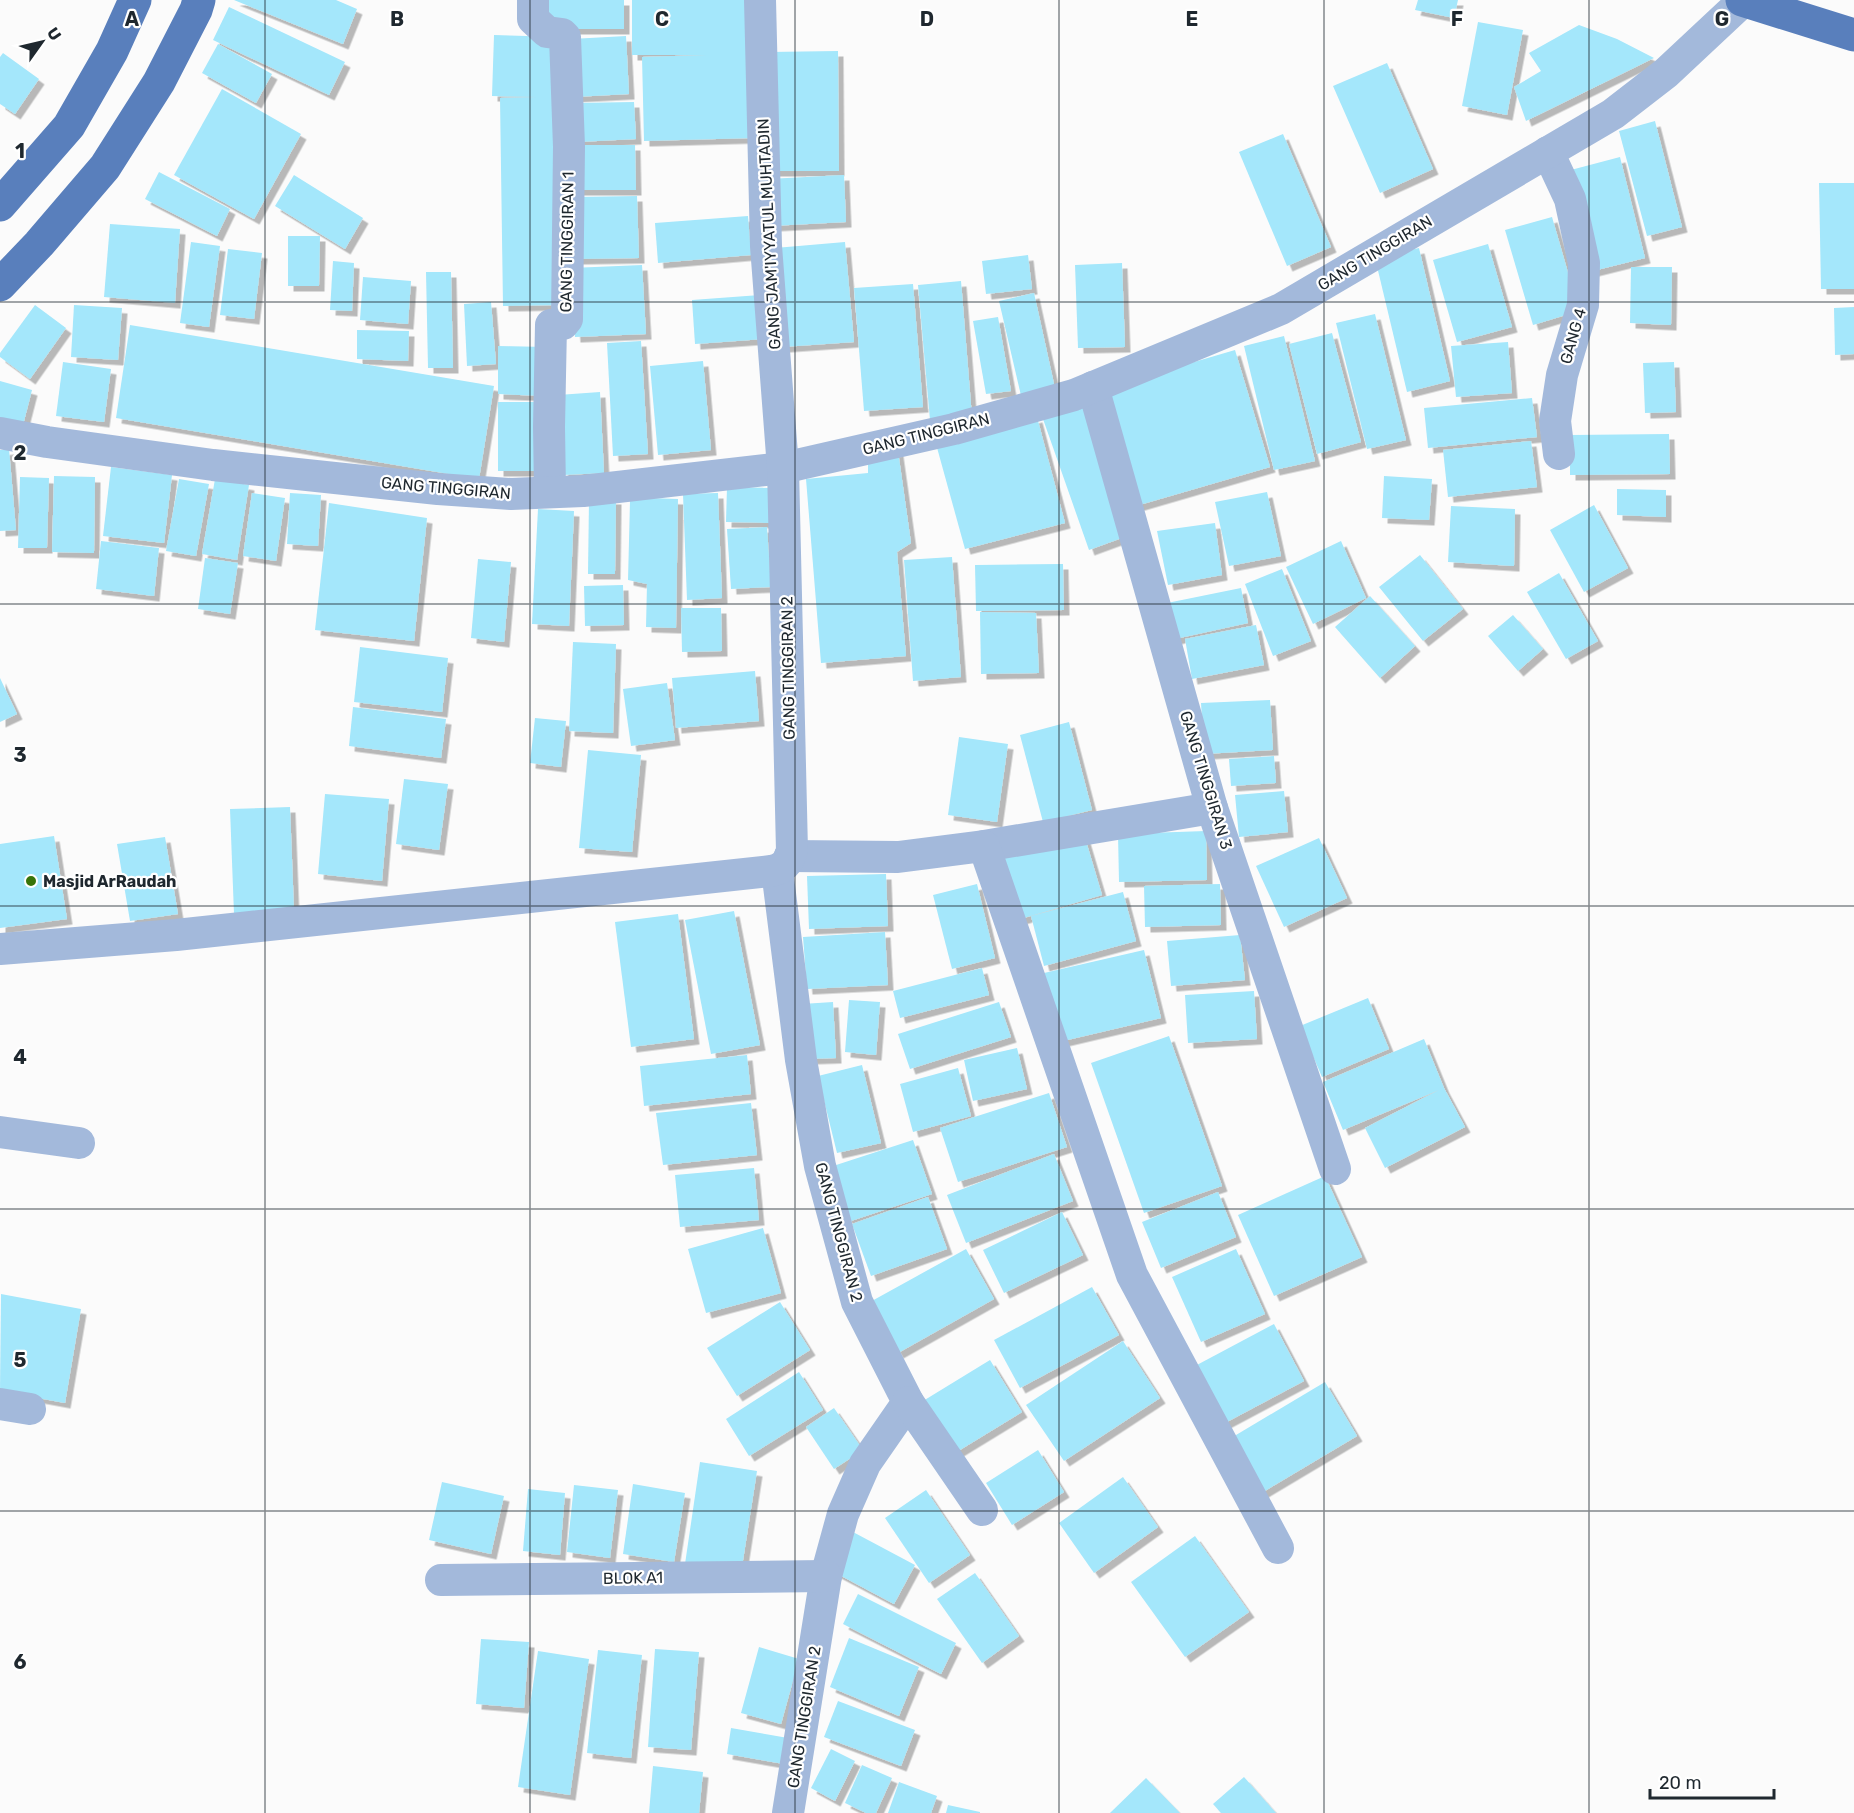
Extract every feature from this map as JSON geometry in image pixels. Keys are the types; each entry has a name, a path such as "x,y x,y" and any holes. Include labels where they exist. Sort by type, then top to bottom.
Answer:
{"main road":[{"path":"0,205 69,126 112,51 135,0"},
{"path":"0,285 39,244 105,167 159,82 199,0"},
{"path":"1743,0 1854,35"}],"street":[{"name":"GANG TINGGIRAN 1","path":"533,0 533,19 547,32 562,34 565,37 568,136 567,319 563,324 551,325 550,492"},
{"name":"GANG JAM'IYYATUL MUHTADIN","path":"760,0 766,246 783,468"},
{"name":"GANG TINGGIRAN","path":"0,433 47,442 225,467 479,493 512,494 583,491 783,468 954,429 1093,387 1281,309 1613,114 1666,73 1743,0"},
{"name":"GANG 4","path":"1548,152 1570,200 1584,263 1583,305 1562,375 1555,421 1559,454"},
{"name":"GANG TINGGIRAN 3","path":"1093,387 1212,808 1335,1168"},
{"name":"GANG TINGGIRAN 2","path":"783,468 791,827 784,864 801,1060 820,1166 857,1302 908,1402 865,1464 843,1514 826,1576 798,1809"},
{"path":"0,949 188,934 784,864 898,857 984,846 1212,808"},
{"path":"984,846 1132,1275 1278,1548"},
{"path":"0,1132 79,1143"},
{"path":"908,1402 982,1510"},
{"path":"0,1404 30,1409"},
{"name":"BLOK A1","path":"441,1580 826,1576"}],"building":[{"path":"234,0 336,0 357,9 343,44"},
{"path":"548,0 624,0 624,29 549,29"},
{"path":"632,0 750,0 753,138 644,141 642,57 707,55 632,55"},
{"path":"1418,0 1458,0 1454,18 1415,10"},
{"path":"229,7 345,62 329,95 213,40"},
{"path":"1478,22 1523,30 1507,115 1462,106"},
{"path":"1579,25 1617,39 1654,58 1526,121 1514,87 1541,71 1529,53"},
{"path":"494,35 560,37 561,305 503,306 500,98 537,97 492,96"},
{"path":"626,36 629,94 574,97 571,39"},
{"path":"218,44 272,74 256,103 202,73"},
{"path":"838,51 839,171 769,171 768,52"},
{"path":"3,53 39,79 15,114 0,104 0,57"},
{"path":"1387,63 1433,169 1380,193 1333,86"},
{"path":"222,89 301,134 254,219 174,175"},
{"path":"634,102 636,139 578,142 576,103"},
{"path":"1655,121 1682,227 1647,236 1619,131"},
{"path":"1283,134 1331,247 1287,266 1239,152"},
{"path":"575,145 635,145 636,190 575,190"},
{"path":"1620,157 1645,258 1593,271 1567,171"},
{"path":"159,172 230,209 217,236 145,199"},
{"path":"294,175 363,218 345,249 275,206"},
{"path":"844,175 846,222 771,226 768,179"},
{"path":"1819,183 1854,183 1854,289 1821,289"},
{"path":"637,196 639,258 575,259 574,197"},
{"path":"748,216 751,255 658,263 655,223"},
{"path":"1552,217 1579,311 1533,325 1505,230"},
{"path":"110,224 180,229 175,303 104,297"},
{"path":"288,236 320,236 319,286 288,286"},
{"path":"191,242 220,246 209,327 180,323"},
{"path":"845,242 854,342 783,347 775,248"},
{"path":"1488,244 1512,327 1457,342 1433,260"},
{"path":"1419,248 1450,381 1407,392 1375,258"},
{"path":"228,249 262,253 254,319 220,315"},
{"path":"1028,255 1032,289 986,294 982,261"},
{"path":"333,261 354,263 352,311 330,310"},
{"path":"1122,263 1125,347 1078,348 1075,265"},
{"path":"642,265 646,334 575,337 571,268"},
{"path":"1631,267 1672,267 1671,325 1630,323"},
{"path":"426,272 451,272 453,368 428,368"},
{"path":"363,277 411,281 408,324 360,320"},
{"path":"961,281 972,417 930,420 918,285"},
{"path":"913,284 923,407 864,411 854,288"},
{"path":"1034,293 1056,393 1022,400 999,301"},
{"path":"760,295 764,339 695,344 692,300"},
{"path":"491,302 496,364 467,366 464,304"},
{"path":"35,305 66,328 30,379 0,357 0,353"},
{"path":"74,305 122,308 118,360 71,357"},
{"path":"1854,307 1854,354 1835,355 1834,308"},
{"path":"1375,314 1406,440 1367,449 1336,323"},
{"path":"998,317 1011,391 986,394 973,321"},
{"path":"130,325 494,386 479,479 116,418"},
{"path":"357,330 409,331 408,361 357,359"},
{"path":"1332,333 1361,442 1317,454 1289,344"},
{"path":"1284,336 1315,461 1274,470 1244,346"},
{"path":"641,341 648,454 613,456 607,343"},
{"path":"1508,342 1512,393 1456,397 1451,346"},
{"path":"498,346 546,347 545,396 498,394"},
{"path":"1235,350 1270,467 1136,506 1102,389"},
{"path":"703,361 711,450 658,455 650,366"},
{"path":"63,362 111,369 104,422 56,416"},
{"path":"1674,362 1676,412 1645,413 1643,363"},
{"path":"0,381 32,390 23,425 0,418"},
{"path":"600,392 604,473 563,475 558,395"},
{"path":"1532,398 1537,437 1428,448 1424,408"},
{"path":"498,402 543,402 544,471 498,471"},
{"path":"1084,405 1130,535 1089,550 1043,419"},
{"path":"1037,417 1065,523 965,549 936,444"},
{"path":"1669,434 1670,474 1570,475 1570,435"},
{"path":"1531,441 1537,487 1448,497 1443,450"},
{"path":"9,449 16,530 0,531 0,450"},
{"path":"898,451 911,543 897,552 906,656 821,663 806,479 868,473 868,453"},
{"path":"111,467 172,475 164,543 103,536"},
{"path":"54,476 95,477 94,553 52,552"},
{"path":"1384,476 1432,479 1429,520 1382,518"},
{"path":"20,477 49,478 47,548 18,548"},
{"path":"179,479 209,484 196,556 166,551"},
{"path":"215,479 249,485 237,560 202,554"},
{"path":"727,487 770,488 770,523 726,522"},
{"path":"1617,489 1666,490 1666,517 1617,515"},
{"path":"1267,492 1281,556 1229,566 1215,502"},
{"path":"252,493 285,498 276,561 243,556"},
{"path":"290,493 321,495 318,546 287,544"},
{"path":"718,493 722,598 687,600 683,494"},
{"path":"649,498 678,499 676,628 646,627 647,584 628,580 630,501"},
{"path":"589,499 616,499 615,574 588,574"},
{"path":"329,503 427,518 414,641 315,630"},
{"path":"1594,505 1628,568 1584,592 1550,530"},
{"path":"1451,506 1515,509 1514,566 1448,562"},
{"path":"538,509 574,511 569,626 532,624"},
{"path":"1215,523 1222,575 1168,585 1157,531"},
{"path":"767,527 771,587 731,589 727,529"},
{"path":"101,541 159,548 154,596 96,589"},
{"path":"1341,541 1366,598 1313,624 1286,567"},
{"path":"1420,555 1463,609 1423,641 1379,587"},
{"path":"952,557 961,677 913,681 904,560"},
{"path":"205,558 238,563 230,614 198,609"},
{"path":"478,559 511,562 504,642 471,638"},
{"path":"1063,564 1064,610 976,611 975,565"},
{"path":"1282,569 1311,641 1273,656 1245,584"},
{"path":"1559,573 1598,641 1566,659 1527,592"},
{"path":"623,585 624,625 585,626 584,586"},
{"path":"1241,588 1248,623 1175,639 1167,603"},
{"path":"1370,596 1415,646 1380,678 1335,627"},
{"path":"681,608 721,608 722,651 682,652"},
{"path":"980,612 1036,613 1039,673 981,674"},
{"path":"1513,615 1543,649 1518,671 1488,636"},
{"path":"1256,625 1264,665 1192,679 1185,639"},
{"path":"573,642 616,644 613,733 569,731"},
{"path":"360,647 448,658 442,712 354,702"},
{"path":"755,671 759,721 676,728 672,678"},
{"path":"0,678 17,714 0,722"},
{"path":"667,683 675,740 631,746 623,689"},
{"path":"1270,700 1273,750 1204,754 1201,703"},
{"path":"353,707 446,719 441,758 349,746"},
{"path":"535,718 566,721 561,767 530,763"},
{"path":"1069,722 1092,810 1043,822 1020,735"},
{"path":"959,737 1008,744 997,822 948,815"},
{"path":"588,750 641,755 632,852 579,848"},
{"path":"1274,756 1276,783 1231,786 1229,759"},
{"path":"404,779 448,784 439,850 396,844"},
{"path":"1284,791 1288,832 1239,837 1235,795"},
{"path":"325,794 389,799 382,881 318,874"},
{"path":"290,807 294,911 234,914 230,809"},
{"path":"1083,831 1102,895 1017,920 999,856"},
{"path":"1206,831 1207,880 1119,882 1118,834"},
{"name":"Masjid ArRaudah","path":"54,836 67,919 0,928 0,844"},
{"path":"165,837 178,914 130,921 117,844"},
{"path":"1319,838 1347,898 1284,927 1256,866"},
{"path":"886,874 888,926 809,929 807,876"},
{"path":"977,884 995,958 952,969 933,895"},
{"path":"1220,884 1221,925 1145,927 1144,886"},
{"path":"1123,892 1136,941 1044,966 1031,916"},
{"path":"734,911 760,1045 711,1054 685,920"},
{"path":"678,914 694,1039 631,1047 615,922"},
{"path":"885,932 888,985 807,989 803,937"},
{"path":"1240,935 1245,980 1171,986 1167,941"},
{"path":"1144,950 1161,1018 1059,1042 1044,973"},
{"path":"982,968 989,995 900,1018 893,991"},
{"path":"1254,991 1257,1039 1188,1043 1185,995"},
{"path":"1368,998 1389,1049 1322,1077 1300,1026"},
{"path":"849,1000 880,1002 876,1055 845,1052"},
{"path":"833,1002 836,1058 805,1059 802,1004"},
{"path":"999,1002 1011,1037 910,1069 898,1034"},
{"path":"1169,1036 1222,1186 1144,1213 1091,1063"},
{"path":"1424,1039 1444,1088 1465,1127 1385,1168 1365,1128 1439,1090 1343,1130 1323,1082"},
{"path":"1017,1048 1027,1089 973,1101 964,1060"},
{"path":"747,1055 751,1094 644,1106 640,1066"},
{"path":"862,1065 881,1143 837,1153 818,1076"},
{"path":"958,1068 971,1116 913,1132 900,1084"},
{"path":"1049,1093 1067,1147 958,1182 940,1128"},
{"path":"751,1103 757,1155 663,1165 656,1113"},
{"path":"913,1140 932,1194 848,1222 830,1167"},
{"path":"1054,1154 1073,1201 966,1243 947,1195"},
{"path":"754,1168 759,1220 680,1227 675,1175"},
{"path":"1325,1176 1362,1257 1274,1296 1238,1215"},
{"path":"1218,1192 1236,1237 1161,1268 1142,1222"},
{"path":"928,1197 947,1249 871,1276 852,1224"},
{"path":"1062,1212 1083,1255 1004,1293 983,1250"},
{"path":"763,1228 781,1293 706,1313 688,1249"},
{"path":"966,1249 994,1299 898,1353 870,1302"},
{"path":"1236,1249 1265,1314 1201,1342 1172,1277"},
{"path":"1092,1287 1119,1335 1020,1388 994,1340"},
{"path":"1,1294 81,1309 65,1403 0,1391"},
{"path":"780,1302 810,1350 737,1396 707,1348"},
{"path":"1274,1324 1304,1381 1225,1423 1195,1366"},
{"path":"1123,1341 1160,1398 1064,1461 1026,1405"},
{"path":"990,1360 1022,1412 955,1453 923,1401"},
{"path":"799,1372 823,1410 749,1456 726,1419"},
{"path":"1325,1382 1357,1436 1258,1495 1226,1441"},
{"path":"834,1408 863,1450 834,1469 806,1427"},
{"path":"1038,1450 1064,1492 1012,1525 986,1483"},
{"path":"700,1462 757,1471 741,1573 685,1564"},
{"path":"1123,1477 1158,1527 1094,1573 1059,1523"},
{"path":"442,1482 504,1496 491,1554 429,1540"},
{"path":"633,1484 685,1493 674,1562 623,1554"},
{"path":"574,1485 618,1490 610,1558 567,1552"},
{"path":"528,1489 565,1493 560,1555 523,1551"},
{"path":"926,1490 970,1555 929,1583 885,1518"},
{"path":"853,1532 915,1565 894,1604 832,1571"},
{"path":"1195,1536 1249,1612 1185,1657 1131,1582"},
{"path":"975,1573 1019,1636 982,1663 937,1599"},
{"path":"858,1594 956,1643 941,1674 843,1624"},
{"path":"849,1638 919,1667 899,1716 830,1687"},
{"path":"481,1639 529,1642 524,1708 476,1704"},
{"path":"759,1647 799,1659 781,1724 741,1713"},
{"path":"655,1649 699,1652 691,1750 648,1747"},
{"path":"598,1650 642,1655 631,1758 587,1753"},
{"path":"538,1651 589,1659 570,1795 518,1787"},
{"path":"838,1701 915,1730 901,1766 824,1737"},
{"path":"731,1728 788,1738 784,1764 727,1754"},
{"path":"831,1749 855,1761 835,1801 811,1788"},
{"path":"862,1765 892,1778 876,1813 866,1813 845,1803"},
{"path":"653,1766 703,1772 699,1813 649,1813"},
{"path":"1244,1777 1276,1813 1221,1813 1213,1804"},
{"path":"1146,1778 1180,1813 1110,1813"},
{"path":"899,1782 937,1796 931,1813 888,1813"},
{"path":"948,1805 980,1812 980,1813 946,1813"}],"place":[{"name":"Masjid ArRaudah","path":"31,881"}]}
